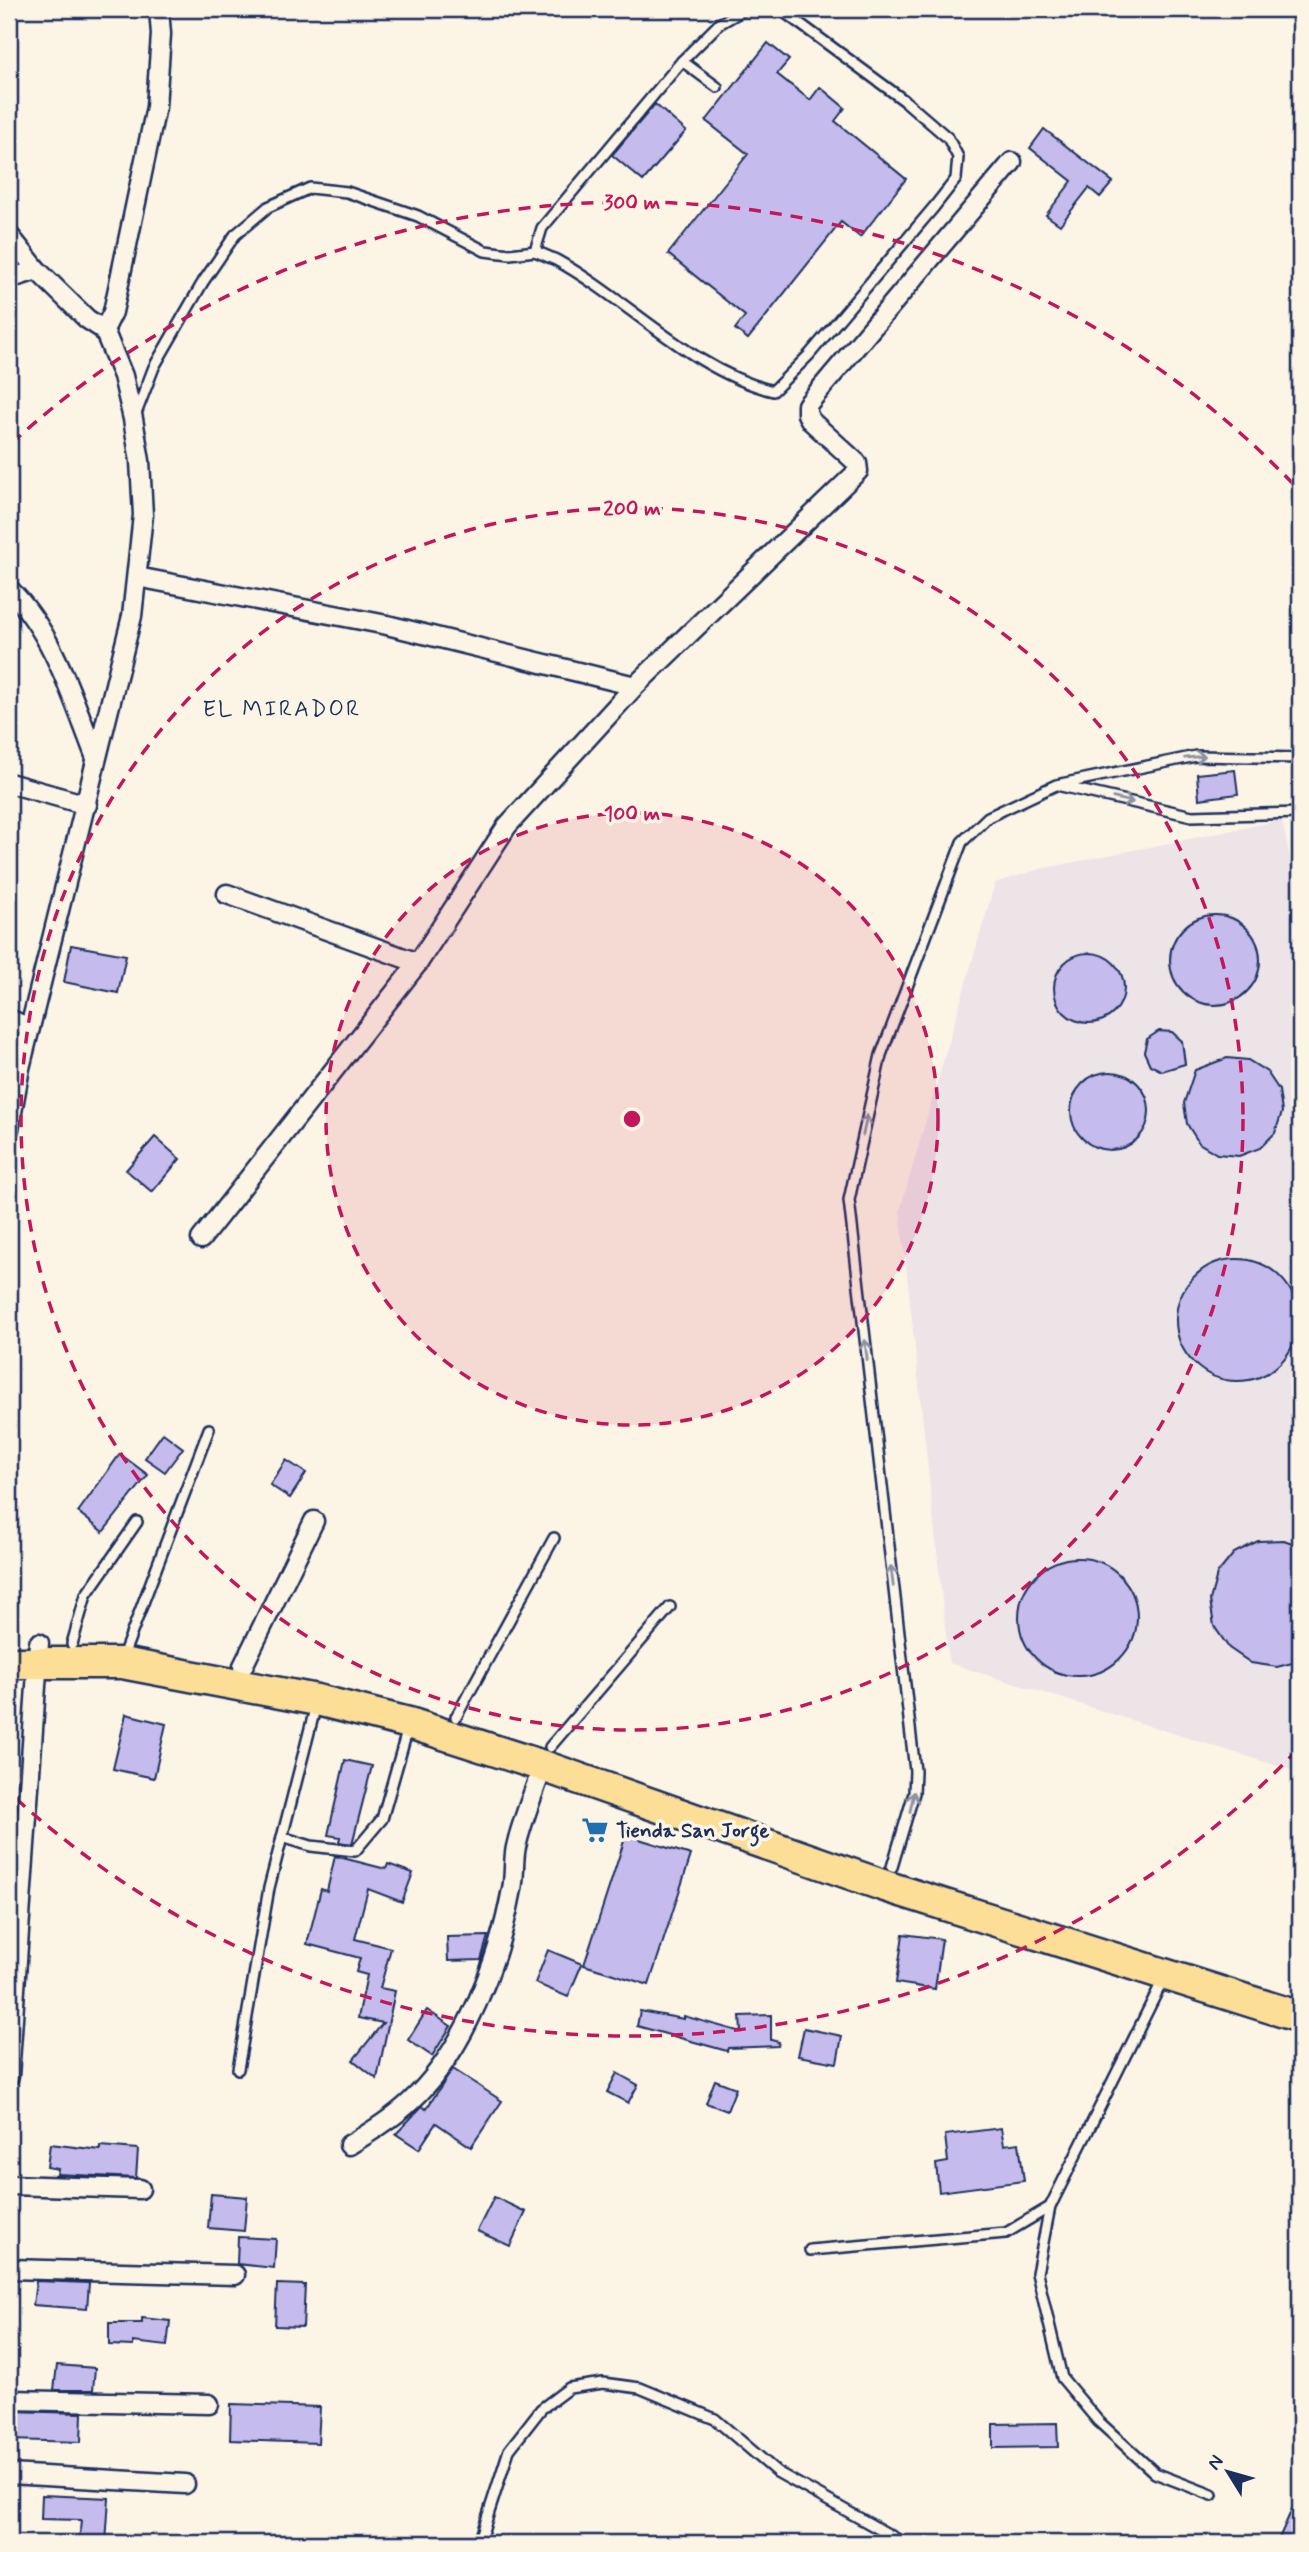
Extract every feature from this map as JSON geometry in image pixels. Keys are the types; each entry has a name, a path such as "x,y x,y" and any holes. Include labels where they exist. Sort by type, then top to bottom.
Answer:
{"main road":[{"path":"9,1643 28,1656 122,1663 317,1700 547,1757 1300,1997"},
{"path":"28,1656 72,1644 126,1648 243,1666 337,1685 456,1717 547,1757 885,1886 1300,2017"}],"street":[{"path":"104,330 113,312 156,107 161,34 159,9"},
{"path":"201,1239 418,963 507,826 635,686 858,471 857,463 811,421 807,414 807,405 1012,162"},
{"path":"9,234 37,270 86,319 104,330 123,376 133,419 140,461 144,515 132,616 30,1028 14,1075 9,1129"},
{"path":"9,279 37,270"},
{"path":"138,577 387,625 635,686"},
{"path":"9,589 41,629 62,672 96,758"},
{"path":"9,783 87,805"},
{"path":"227,894 418,963"},
{"path":"9,1019 30,1028"},
{"path":"243,1666 314,1521"},
{"path":"9,2076 28,1656"},
{"path":"349,2145 380,2127 412,2101 446,2057 471,2012 494,1966 513,1887 516,1847 547,1757"},
{"path":"9,2185 140,2189"},
{"path":"9,2269 235,2276"},
{"path":"9,2400 209,2404"},
{"path":"9,2474 185,2484"}],"lane":[{"path":"535,251 542,228 682,61 719,24 745,9"},
{"path":"133,419 154,367 203,282 236,235 268,206 310,188 347,191 418,216 485,251 510,254 535,251 576,271 709,365 747,384 773,391 787,380 934,207 956,179 958,157 948,138 905,101 780,9"},
{"path":"682,61 717,88"},
{"path":"892,1867 914,1793 915,1771 849,1200 881,1055 962,842 988,817 1017,801 1056,785 1196,755 1300,758"},
{"path":"1056,785 1192,816 1300,813"},
{"path":"126,1648 209,1429"},
{"path":"72,1644 86,1595 137,1522"},
{"path":"456,1717 554,1538"},
{"path":"547,1757 670,1607"},
{"path":"237,2069 270,1888 317,1700"},
{"path":"282,1837 311,1846 355,1852 382,1819 409,1723"},
{"path":"1165,1975 1050,2207 1037,2273 1062,2378 1098,2421 1155,2473 1212,2495"},
{"path":"810,2250 1006,2233 1050,2207"},
{"path":"479,2543 509,2450 541,2409 569,2389 603,2383 640,2388 715,2419 777,2472 904,2543"}],"shaded area":[{"path":"1282,820 1300,905 1300,1773 949,1663 900,1210 995,883 1040,869"}],"building":[{"path":"768,43 789,60 777,74 810,100 820,87 845,108 835,121 906,179 860,237 841,222 748,339 735,329 745,316 668,254 748,154 706,121"},
{"path":"655,104 686,131 643,181 612,155"},
{"path":"1044,129 1113,182 1100,197 1089,188 1060,225 1046,215 1072,181 1030,148"},
{"path":"1235,770 1238,794 1199,799 1197,774"},
{"path":"1215,915 1232,919 1247,928 1256,943 1260,960 1256,977 1247,992 1232,1001 1215,1005 1198,1001 1183,992 1174,977 1170,960 1174,943 1183,928 1198,919"},
{"path":"71,945 126,955 118,993 64,982"},
{"path":"1089,953 1114,963 1124,988 1114,1013 1089,1023 1064,1013 1054,988 1064,963"},
{"path":"1159,1031 1172,1032 1182,1041 1185,1064 1162,1071 1150,1065 1144,1052 1147,1039"},
{"path":"1227,1058 1248,1060 1267,1072 1279,1090 1282,1112 1275,1133 1260,1148 1239,1156 1217,1154 1199,1143 1187,1124 1184,1103 1195,1070"},
{"path":"1110,1072 1125,1075 1138,1083 1146,1096 1149,1111 1146,1126 1138,1139 1125,1147 1110,1150 1095,1147 1082,1139 1074,1126 1071,1111 1074,1096 1082,1083 1095,1075"},
{"path":"155,1137 180,1159 152,1192 126,1170"},
{"path":"1237,1259 1260,1264 1280,1277 1293,1297 1298,1320 1293,1343 1280,1363 1260,1376 1237,1381 1214,1376 1194,1363 1181,1343 1176,1320 1181,1297 1194,1277 1214,1264"},
{"path":"163,1433 183,1448 165,1472 145,1458"},
{"path":"120,1454 148,1475 103,1532 78,1512"},
{"path":"286,1460 306,1473 290,1498 270,1485"},
{"path":"1284,1540 1300,1546 1300,1661 1277,1667 1251,1663 1229,1648 1214,1626 1210,1600 1217,1574 1234,1553 1258,1541"},
{"path":"1078,1558 1101,1563 1120,1575 1132,1594 1137,1617 1132,1640 1120,1659 1101,1671 1078,1676 1055,1671 1036,1659 1024,1640 1019,1617 1024,1594 1036,1575 1055,1563"},
{"path":"126,1714 166,1724 154,1778 113,1769"},
{"path":"345,1760 372,1766 352,1844 339,1842 340,1837 328,1835"},
{"path":"626,1835 691,1855 649,1985 584,1965"},
{"path":"335,1856 386,1869 388,1864 413,1873 402,1902 368,1889 355,1939 391,1948 380,1988 395,1991 377,2079 353,2060 383,2023 358,2018 367,1975 356,1972 360,1958 307,1944 321,1889 327,1891"},
{"path":"903,1934 942,1939 935,1989 896,1983"},
{"path":"488,1936 481,1960 448,1961 447,1937"},
{"path":"548,1950 582,1964 568,1997 535,1983"},
{"path":"427,2010 451,2026 432,2056 408,2040"},
{"path":"640,2011 684,2019 684,2016 741,2032 740,2016 771,2015 771,2040 779,2042 778,2046 728,2048 727,2051 637,2026"},
{"path":"804,2028 842,2036 837,2063 798,2056"},
{"path":"453,2069 502,2101 471,2147 436,2123 419,2149 396,2134 422,2106 426,2109"},
{"path":"617,2073 638,2085 628,2103 607,2092"},
{"path":"715,2080 736,2088 727,2111 706,2103"},
{"path":"1001,2128 1004,2145 1019,2143 1024,2181 939,2192 936,2164 948,2162 945,2135"},
{"path":"50,2144 100,2150 100,2146 138,2149 136,2178 57,2174 58,2169 47,2167"},
{"path":"211,2194 247,2197 244,2231 208,2228"},
{"path":"494,2197 526,2212 510,2246 477,2231"},
{"path":"238,2237 276,2239 274,2268 237,2264"},
{"path":"36,2281 89,2283 87,2309 33,2305"},
{"path":"277,2284 305,2285 303,2327 275,2326"},
{"path":"142,2318 170,2321 167,2346 133,2342 133,2346 109,2345 109,2323 142,2323"},
{"path":"57,2365 95,2368 93,2390 54,2390"},
{"path":"231,2404 320,2407 318,2443 230,2440"},
{"path":"10,2411 82,2413 81,2442 9,2440"},
{"path":"1057,2423 1058,2447 993,2448 993,2424"},
{"path":"1300,2491 1300,2543 1277,2543"},
{"path":"42,2495 109,2498 106,2543 79,2543 81,2520 41,2519"}],"place":[{"name":"Tienda San Jorge","path":"595,1830"}],"district":[{"name":"EL MIRADOR","path":"282,708"}]}
